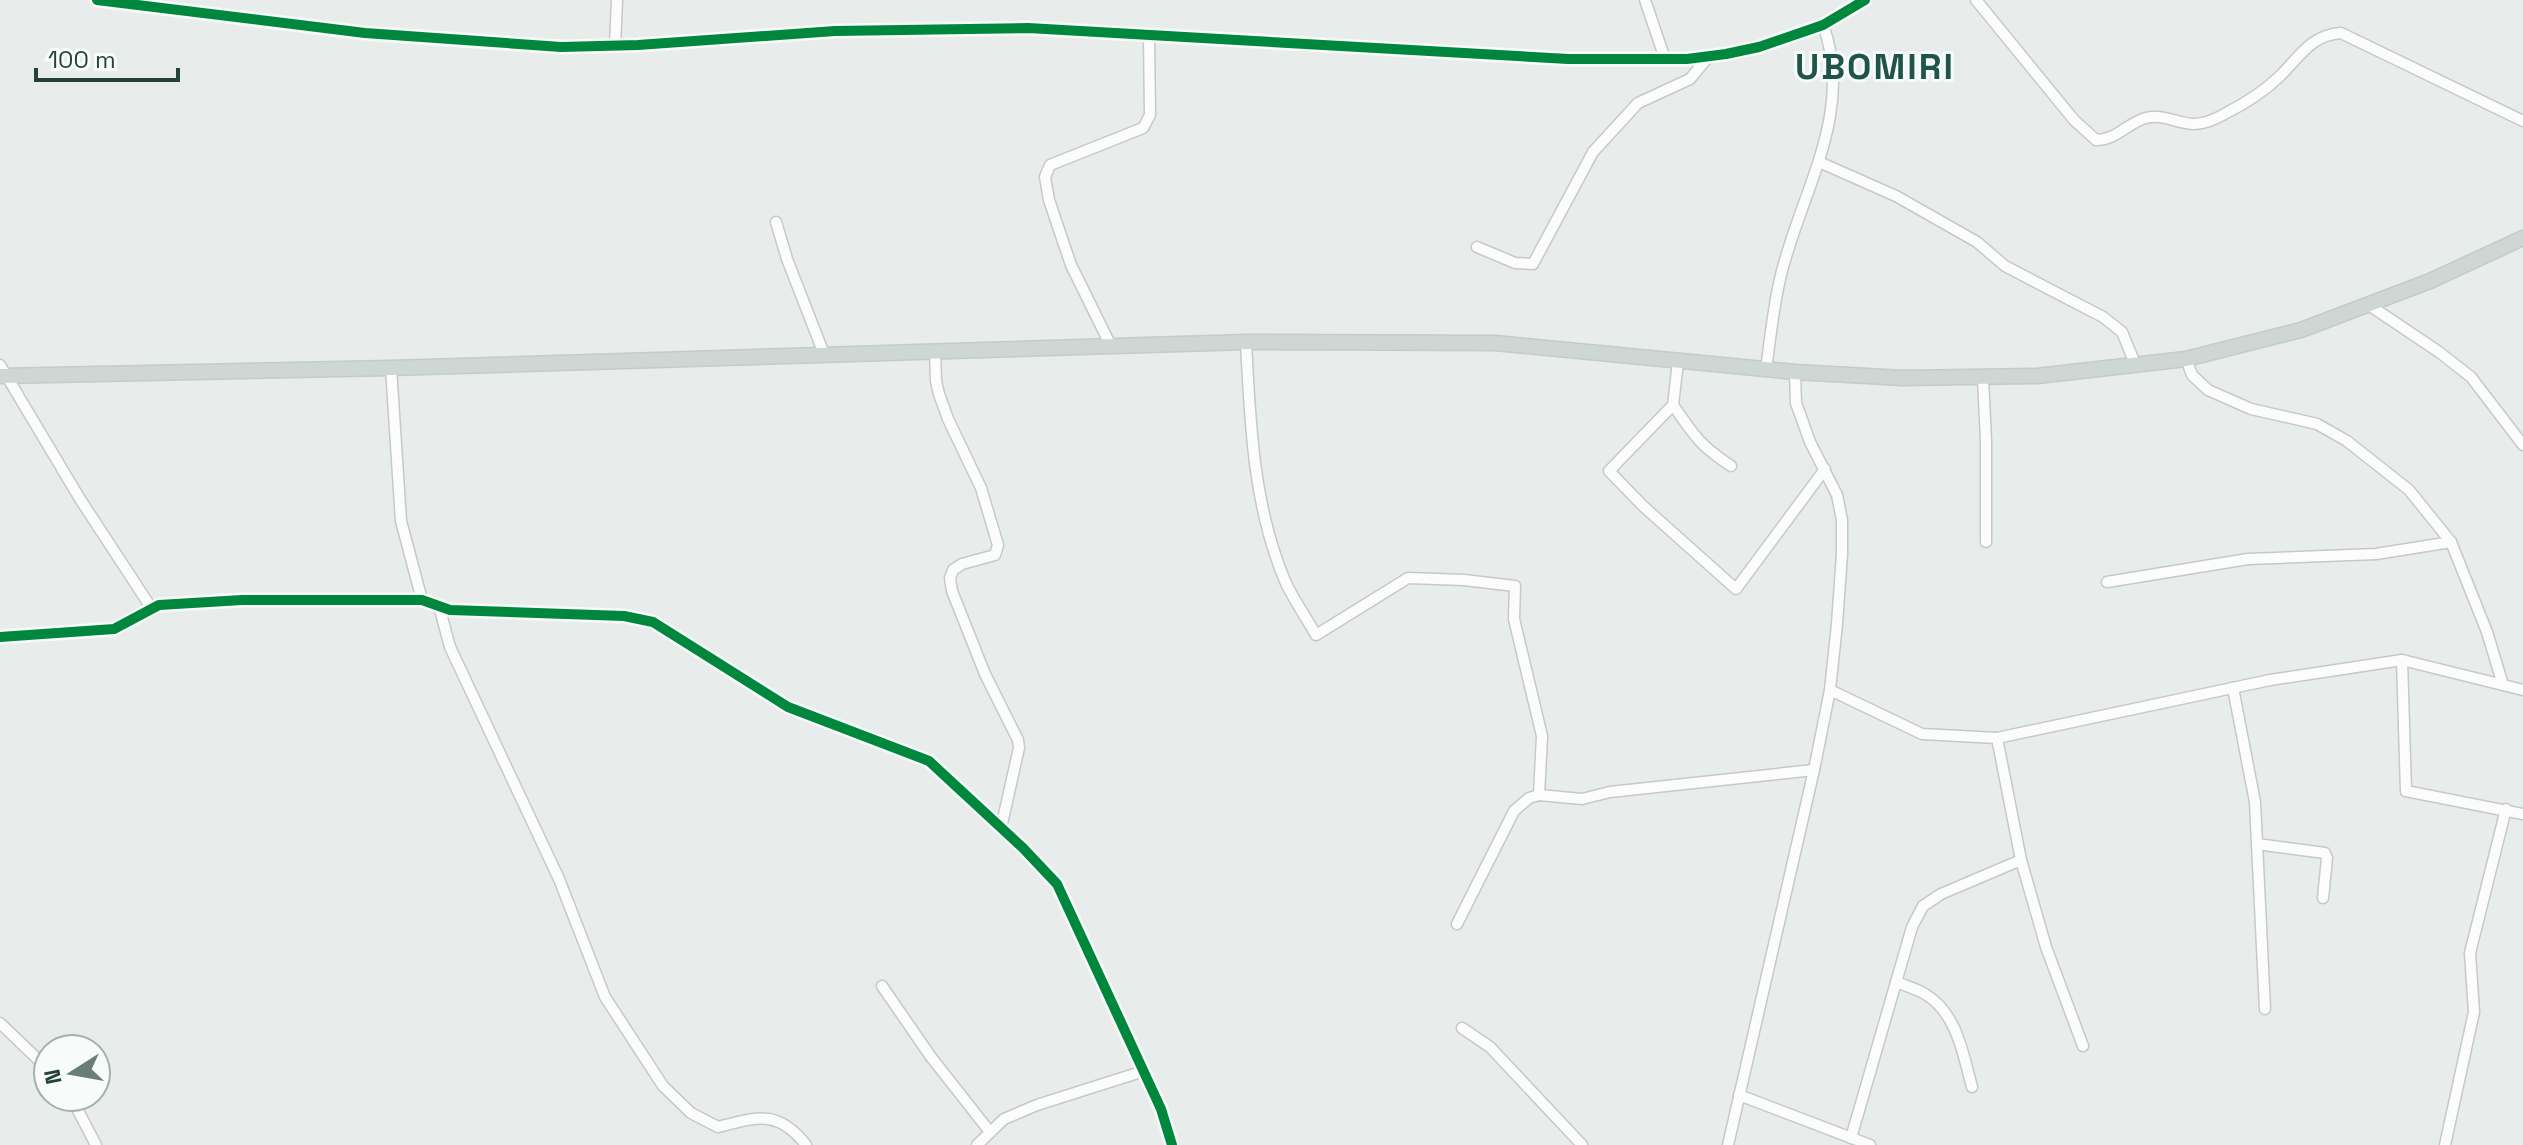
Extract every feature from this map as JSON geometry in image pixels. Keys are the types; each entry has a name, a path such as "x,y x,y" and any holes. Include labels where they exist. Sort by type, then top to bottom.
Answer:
{"main road":[{"path":"2,372 391,368 1246,342 1495,343 1795,372 1903,378 2037,376 2186,359 2301,330 2430,281 2523,238"}],"street":[{"path":"97,0 365,33 561,47 835,31 1028,28 1568,59 1665,59 1709,56 1759,47 1823,25 1865,0"},
{"path":"615,46 617,0"},
{"path":"1645,0 1665,59"},
{"path":"1976,0 2074,120 2096,140 2107,140 2148,117 2204,123 2260,93 2311,42 2329,34 2341,33 2523,121"},
{"path":"1766,370 1779,280 1829,128 1835,89 1831,45 1823,25"},
{"path":"1111,346 1071,265 1049,200 1045,177 1050,165 1143,128 1150,115 1149,34"},
{"path":"1477,247 1515,263 1533,264 1593,152 1638,103 1690,79 1709,56"},
{"path":"1819,162 1896,196 1977,242 2005,266 2103,317 2122,332 2136,366"},
{"path":"776,222 824,354"},
{"path":"2369,305 2471,377 2523,445"},
{"path":"1246,342 1259,497 1285,581 1316,635 1408,578 1515,586 1514,619 1542,736 1539,795"},
{"path":"935,351 939,394 986,502 998,545 995,555 962,564 953,570 950,578 952,591 985,674 1018,740 1019,748 1001,828"},
{"path":"2186,359 2192,375 2208,390 2251,409 2317,424 2347,441 2409,490 2451,542 2487,632 2503,685"},
{"path":"1678,362 1673,405 1609,471 1643,506 1736,589 1825,469"},
{"path":"391,368 401,521 422,600"},
{"path":"2,372 152,609"},
{"path":"1728,1145 1830,690 1842,554 1842,520 1837,495 1810,442 1796,403 1795,372"},
{"path":"1983,378 1986,542"},
{"path":"1673,405 1707,451 1731,466"},
{"path":"2107,582 2248,559 2376,554 2451,542"},
{"path":"0,637 114,629 159,605 242,600 422,600 450,610 624,616 653,622 788,707 929,761 1023,848 1057,884 1161,1109 1172,1145"},
{"path":"439,606 450,647 559,879 605,997 663,1086 691,1113 718,1127 755,1117 778,1121 794,1130 806,1145"},
{"path":"1830,690 1922,734 1997,738 2270,680 2402,660 2523,690"},
{"path":"2402,660 2406,791 2523,814"},
{"path":"2233,688 2255,802 2265,1009"},
{"path":"1997,738 2021,860 2046,947 2083,1046"},
{"path":"1457,924 1514,811 1529,798 1539,795 1582,799 1610,792 1814,770"},
{"path":"2445,1145 2474,1012 2470,953 2506,809"},
{"path":"2257,844 2325,853 2323,898"},
{"path":"1851,1138 1912,927 1923,906 1941,894 2021,860"},
{"path":"1896,982 1924,993 1938,1004 1951,1021 1972,1087"},
{"path":"882,986 931,1057 990,1132"},
{"path":"0,1025 32,1054"},
{"path":"1462,1028 1490,1047 1516,1072 1582,1145"},
{"path":"977,1145 1004,1119 1037,1105 1144,1071"},
{"path":"1739,1095 1870,1145"},
{"path":"79,1113 96,1145"}],"cycle path":[{"path":"97,0 365,33 561,47 638,45 835,31 1028,28 1568,59 1687,59 1726,54 1759,47 1823,25 1865,0"},
{"path":"0,637 114,629 159,605 242,600 422,600 450,610 624,616 653,622 788,707 929,761 1023,848 1057,884 1161,1109 1172,1145"}],"district":[{"name":"UBOMIRI","path":"1875,67"}]}
